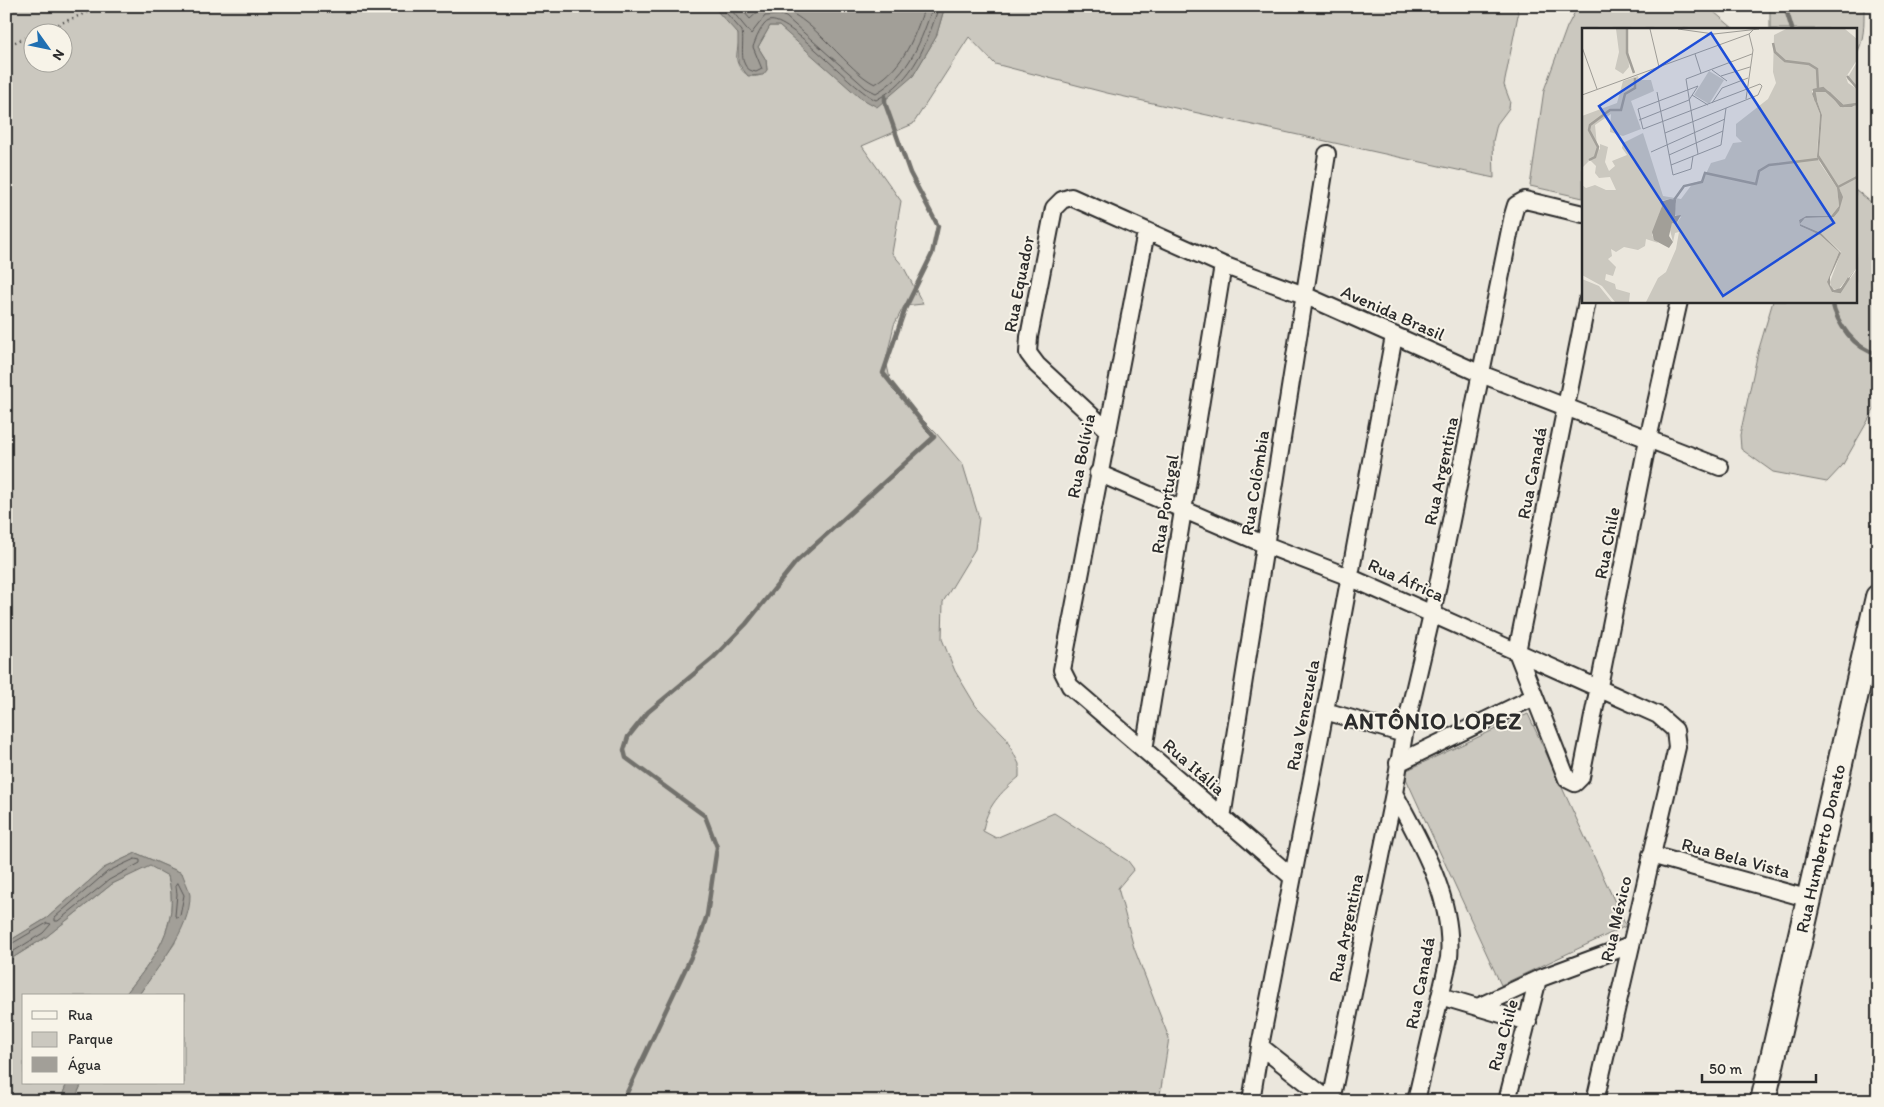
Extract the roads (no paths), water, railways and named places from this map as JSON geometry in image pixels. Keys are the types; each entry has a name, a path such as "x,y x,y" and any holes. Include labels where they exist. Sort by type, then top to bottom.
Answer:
{"main road":[{"name":"Rua Humberto Donato","path":"1763,1101 1878,597"}],"street":[{"name":"Rua Colômbia","path":"1222,818 1327,154"},
{"name":"Avenida Brasil","path":"1054,208 1062,200 1071,197 1146,232 1223,265 1304,295 1481,374 1720,467"},
{"name":"Rua Argentina","path":"1330,1101 1394,793 1398,763 1432,614 1513,215 1516,205 1525,200 1582,214"},
{"name":"Rua Equador","path":"1054,208 1028,348 1031,359 1106,429"},
{"name":"Rua Bolívia","path":"1070,686 1063,676 1062,663 1106,429 1146,232"},
{"name":"Rua Portugal","path":"1144,750 1223,265"},
{"name":"Rua Canadá","path":"1516,652 1587,302"},
{"name":"Rua Chile","path":"1534,697 1567,779 1575,783 1581,776 1648,439 1679,302"},
{"name":"Rua Venezuela","path":"1252,1101 1260,1046 1325,711 1394,336"},
{"name":"Rua África","path":"1098,473 1266,545 1349,577 1658,716 1669,723 1675,730 1677,747"},
{"path":"1398,763 1534,697 1516,652"},
{"name":"Rua Itália","path":"1070,686 1292,877"},
{"path":"1325,711 1404,734"},
{"name":"Rua México","path":"1595,1101 1677,747"},
{"name":"Rua Canadá","path":"1394,793 1421,844 1449,923 1449,958 1416,1101"},
{"name":"Rua Bela Vista","path":"1651,855 1810,899"},
{"path":"1478,1007 1538,979 1630,945"},
{"name":"Rua Chile","path":"1506,1101 1538,979"},
{"path":"1440,996 1528,1022"},
{"path":"1260,1046 1330,1101"}],"water":[{"path":"715,6 945,6 936,37 913,76 877,107 859,97 779,26 770,26 758,47 766,60 767,70 763,75 748,76 738,63 738,34 717,11"},
{"path":"136,853 182,873 188,887 190,895 189,908 179,935 139,994 126,994 155,955 168,926 171,911 168,876 150,866 112,884 46,937 6,962 6,943 47,918 104,868"},
{"path":"67,1084 82,1084 74,1101 60,1101"}],"waterway":[{"path":"1785,6 1792,28"},
{"path":"623,1101 699,940 707,915 717,847 705,816 626,758 624,750 628,737 648,712 713,658 746,624 796,562 934,437 883,373 905,309 932,254 938,226 910,173 885,103 885,96"},
{"path":"1832,302 1842,327 1854,341 1861,347 1878,354"}],"district":[{"name":"ANTÔNIO LOPEZ","path":"1433,721"}]}
